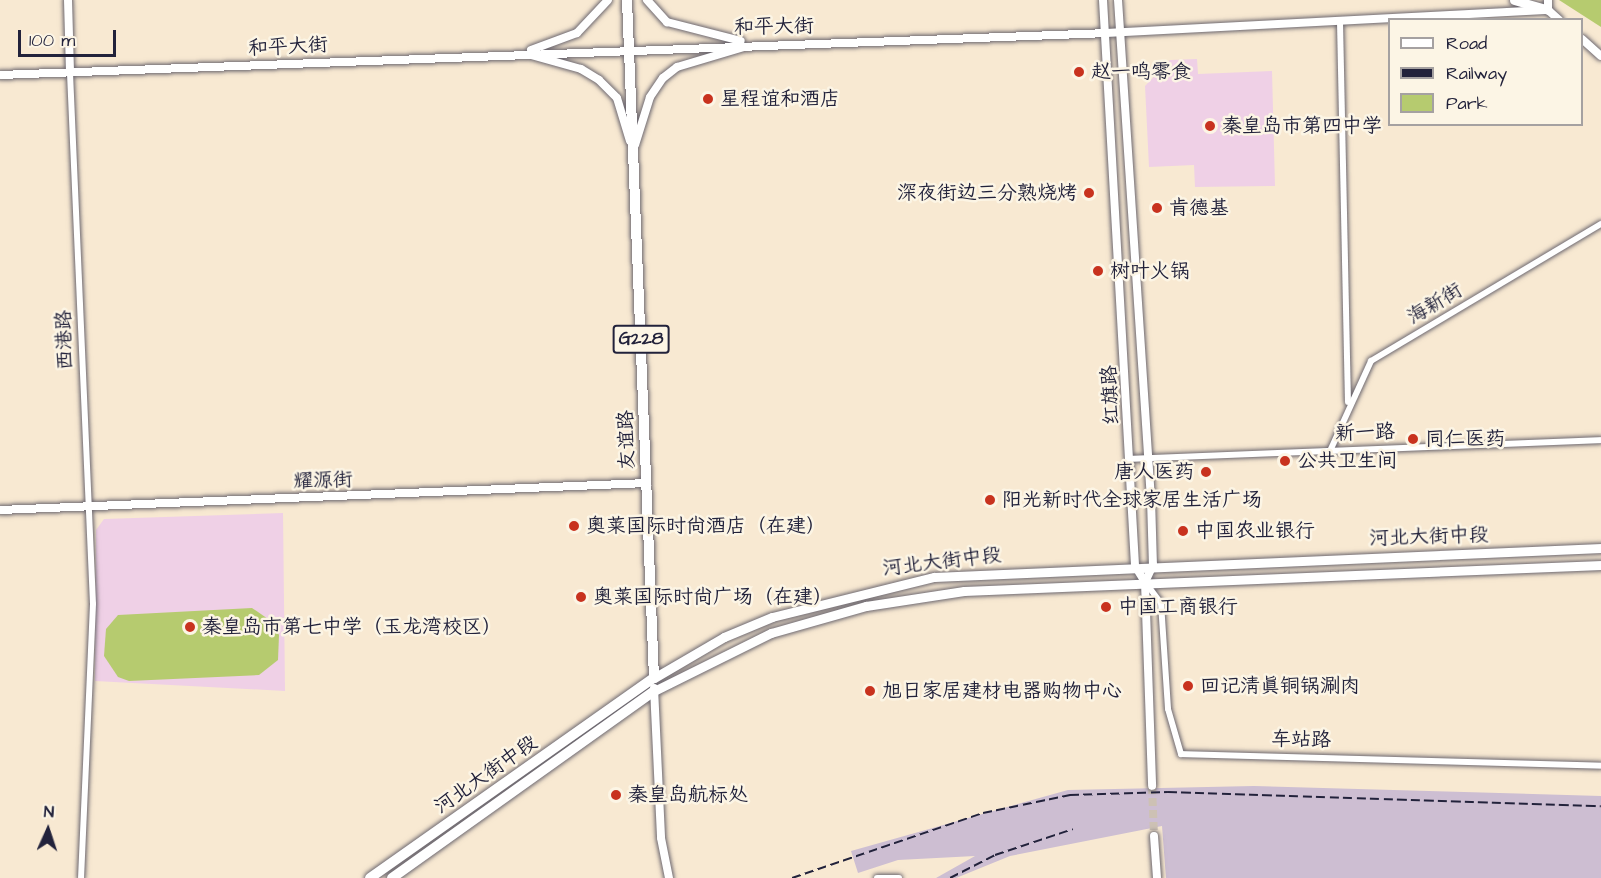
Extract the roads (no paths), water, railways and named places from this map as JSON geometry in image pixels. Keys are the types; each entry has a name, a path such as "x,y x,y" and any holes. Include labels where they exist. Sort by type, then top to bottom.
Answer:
{"highway":[{"name":"友谊路","path":"627,0 654,678"},
{"name":"河北大街中段","path":"370,878 654,678"},
{"path":"392,878 654,691"}],"main road":[{"name":"西港路","path":"68,0 70,73"},
{"path":"522,53 577,33 608,0"},
{"path":"647,0 667,22 688,31 756,44"},
{"name":"红旗路","path":"1103,0 1135,566 1144,582 1152,786"},
{"path":"1118,0 1149,458 1153,566 1144,582"},
{"path":"1514,0 1548,5"},
{"path":"1537,0 1548,5 1558,18"},
{"name":"和平大街","path":"1389,18 1548,5"},
{"name":"和平大街","path":"0,75 629,48 1106,33 1388,18"},
{"path":"1583,41 1601,56"},
{"path":"633,152 650,97 663,78 677,67 756,44"},
{"path":"522,53 581,69 599,80 617,98 633,152"},
{"name":"耀源街","path":"0,510 647,483"},
{"name":"河北大街中段","path":"654,678 734,633 871,590 980,573 1601,548"},
{"path":"654,691 771,633 866,606 1014,585 1601,565"},
{"name":"友谊路","path":"654,678 661,838 669,878"},
{"path":"1154,836 1157,878"}],"street":[{"path":"1340,22 1348,402"},
{"name":"西港路","path":"70,73 93,604 81,878"},
{"name":"海新街","path":"1330,451 1348,402 1371,361 1601,224"},
{"name":"新一路","path":"1130,459 1601,440"},
{"name":"车站路","path":"1144,582 1161,603 1168,709 1181,754 1601,766"},
{"path":"877,878 899,878"}],"tunnel":[{"path":"1152,786 1154,836"}],"railway":[{"path":"792,878 983,813 1070,795 1168,792 1601,806"},
{"path":"950,878 995,855 1073,829"}],"place":[{"name":"赵一鸣零食","path":"1079,72"},
{"name":"星程谊和酒店","path":"708,99"},
{"name":"秦皇岛市第四中学","path":"1210,126"},
{"name":"深夜街边三分熟烧烤","path":"1089,193"},
{"name":"肯德基","path":"1157,208"},
{"name":"树叶火锅","path":"1098,271"},
{"name":"同仁医药","path":"1413,439"},
{"name":"公共卫生间","path":"1285,461"},
{"name":"唐人医药","path":"1206,472"},
{"name":"阳光新时代全球家居生活广场","path":"990,500"},
{"name":"奥莱国际时尚酒店（在建）","path":"574,526"},
{"name":"中国农业银行","path":"1183,531"},
{"name":"奥莱国际时尚广场（在建）","path":"581,597"},
{"name":"中国工商银行","path":"1106,607"},
{"name":"秦皇岛市第七中学（玉龙湾校区）","path":"190,627"},
{"name":"回记清真铜锅涮肉","path":"1188,686"},
{"name":"旭日家居建材电器购物中心","path":"870,691"},
{"name":"秦皇岛航标处","path":"616,795"}]}
